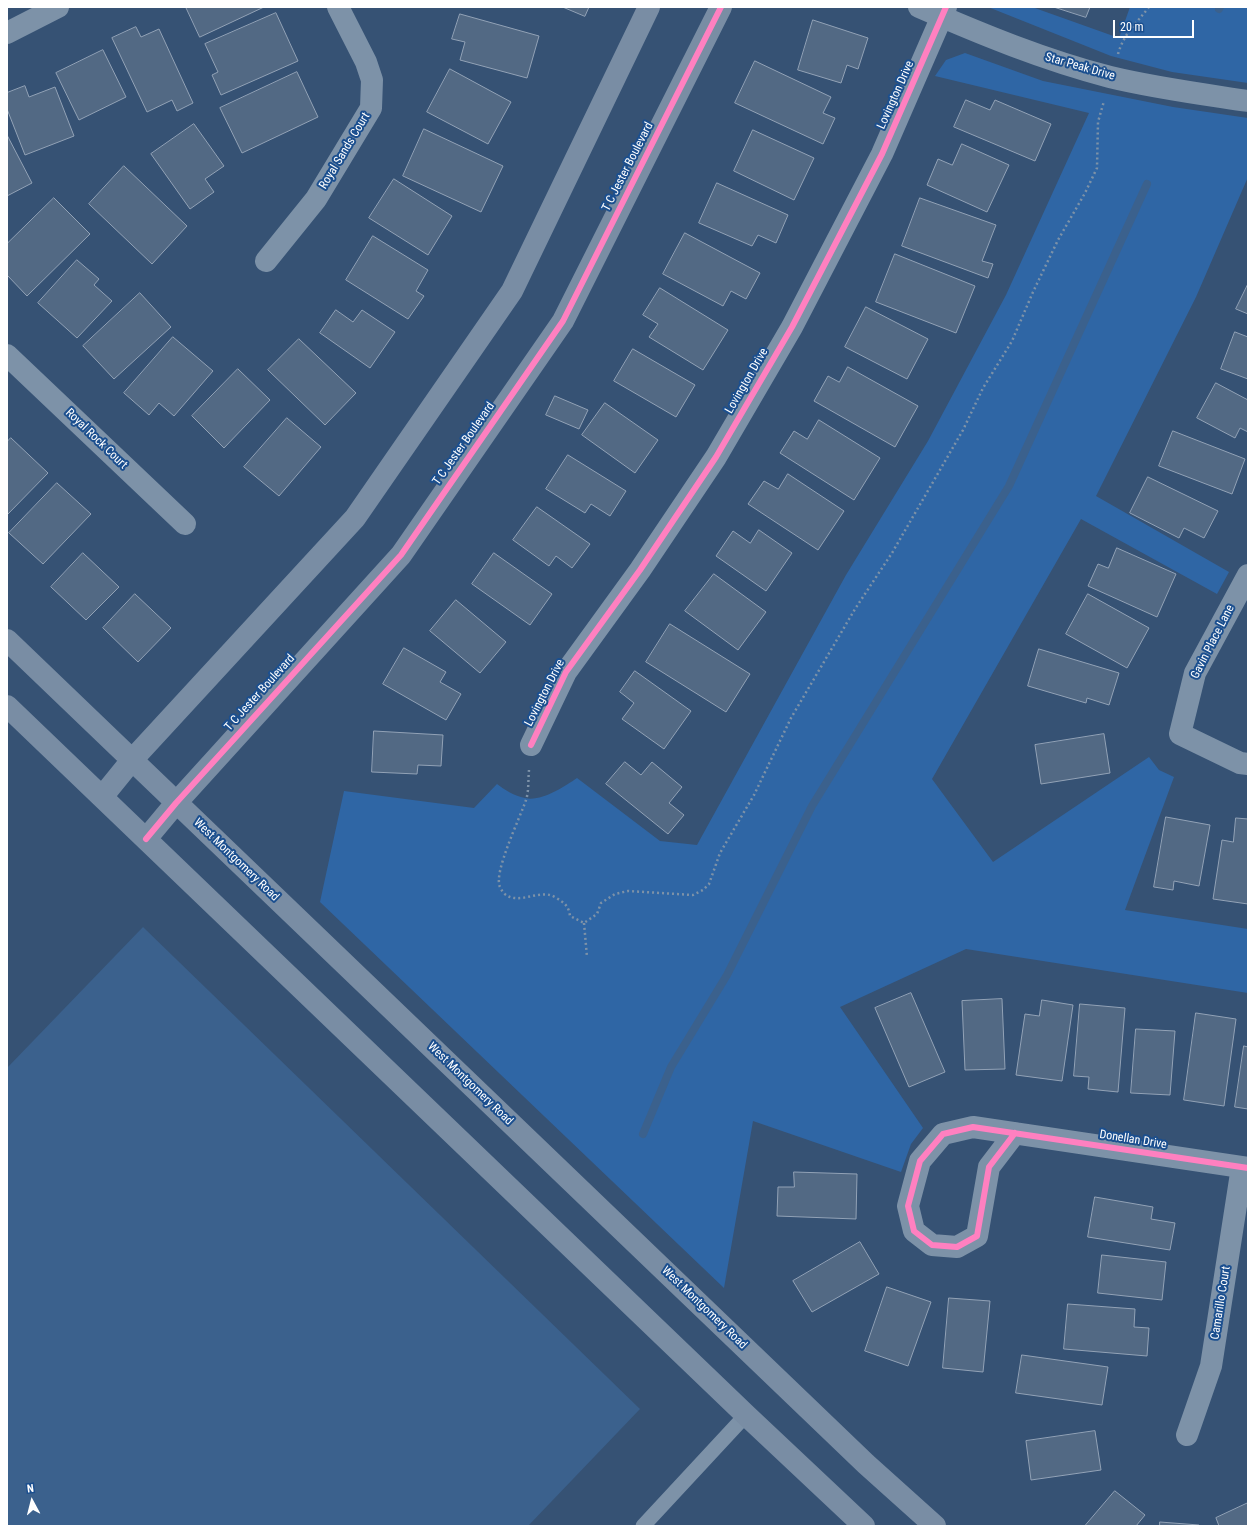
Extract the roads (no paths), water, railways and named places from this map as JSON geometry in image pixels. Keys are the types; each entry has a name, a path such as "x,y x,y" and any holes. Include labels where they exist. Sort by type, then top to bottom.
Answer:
{"main road":[{"path":"102,797 132,760 355,518 508,298 649,7"},
{"name":"T C Jester Boulevard","path":"146,839 176,802 401,555 563,321 721,7"},
{"name":"West Montgomery Road","path":"7,640 866,1464 935,1526"},
{"path":"7,706 864,1526"}],"street":[{"path":"7,33 58,7"},
{"name":"Royal Sands Court","path":"266,261 316,199 371,108 372,80 366,62 338,7"},
{"name":"Star Peak Drive","path":"918,7 944,12 1055,61 1110,77 1248,101"},
{"name":"Lovington Drive","path":"531,745 566,672 640,570 716,457 792,327 882,154 944,12"},
{"name":"Royal Rock Court","path":"7,354 185,524"},
{"name":"Gavin Place Lane","path":"1248,575 1195,673 1180,734 1240,763 1248,764"},
{"name":"Donellan Drive","path":"1015,1133 989,1167 977,1236 957,1247 932,1245 914,1231 908,1206 920,1161 942,1134 973,1126 1245,1168"},
{"name":"Camarillo Court","path":"1187,1435 1211,1366 1245,1168"}],"lane":[{"path":"644,1526 746,1414"}],"waterway":[{"path":"643,1134 671,1067 727,975 812,806 1009,486 1147,184"}]}
